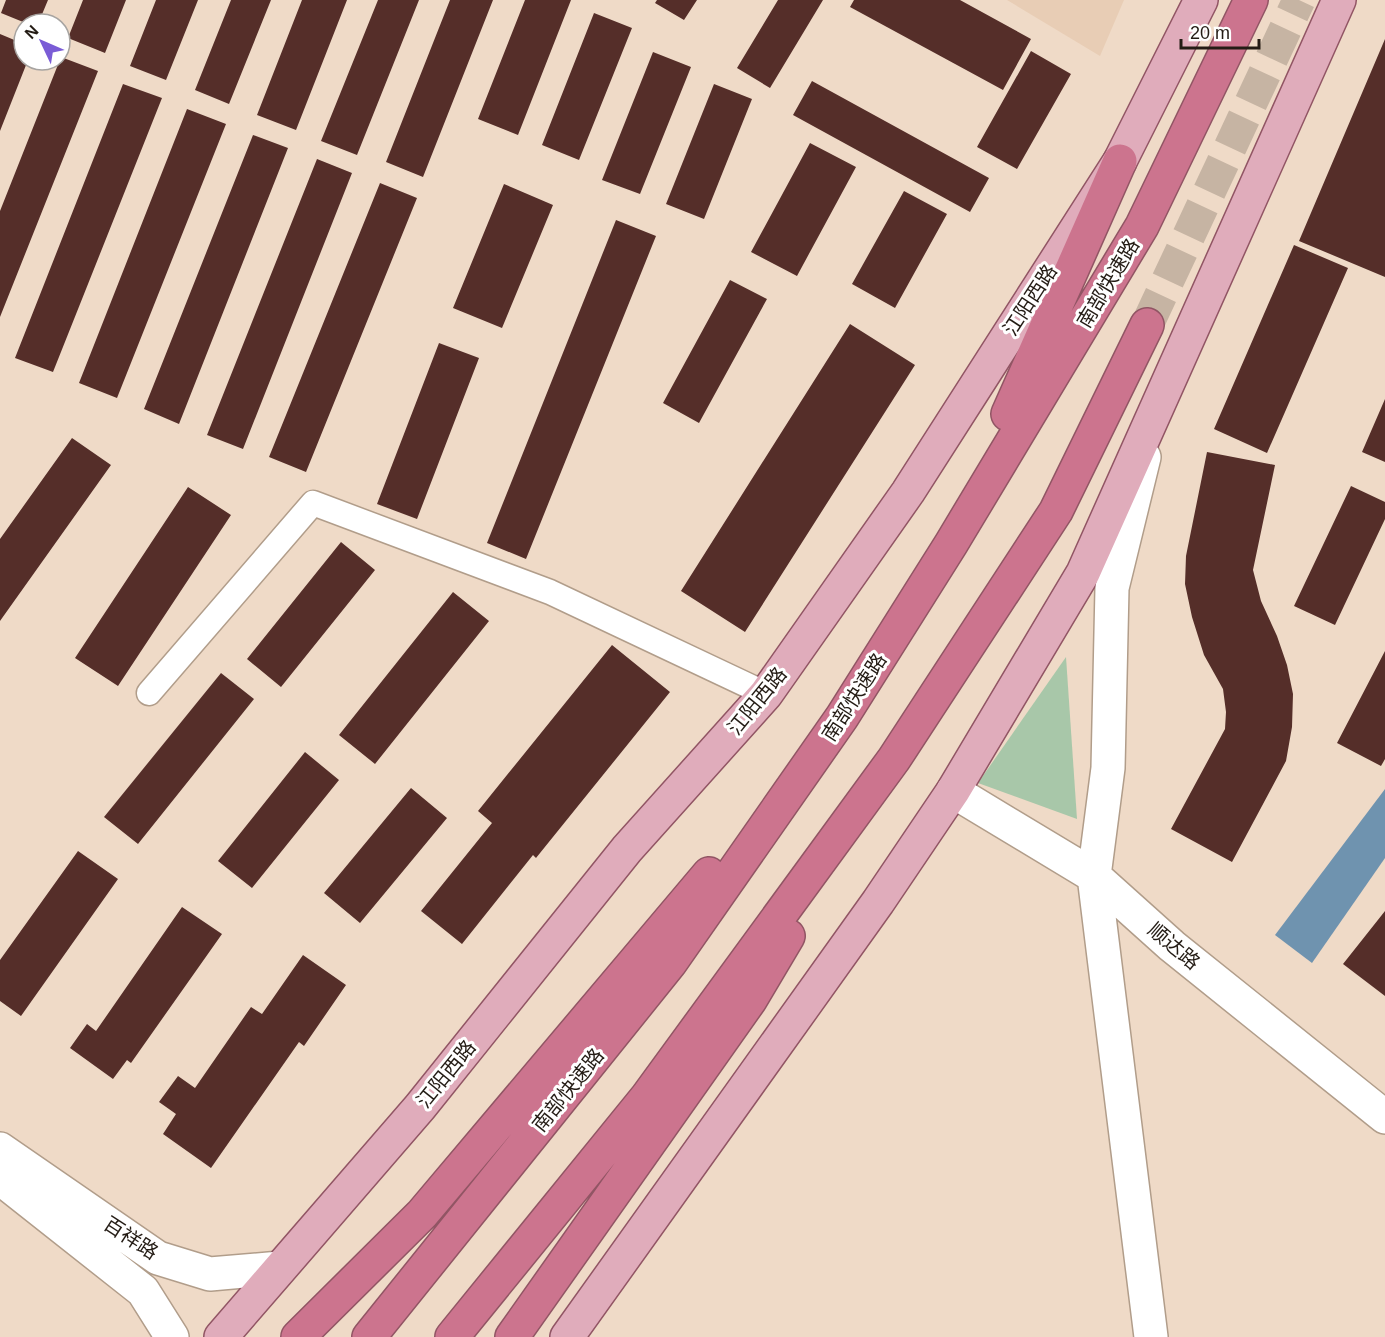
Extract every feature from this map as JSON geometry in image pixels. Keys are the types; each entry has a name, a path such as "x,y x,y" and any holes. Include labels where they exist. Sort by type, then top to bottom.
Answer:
{"highway":[{"name":"南部快速路","path":"369,1337 670,963 842,717 951,544 1142,226 1251,0"},
{"path":"951,544 1120,161"},
{"path":"512,1337 750,1000 894,759 1056,511 1146,325"},
{"path":"323,1337 422,1214 842,717"},
{"path":"452,1337 647,1097 894,759"},
{"path":"298,1337 422,1214"},
{"path":"506,1337 556,1276"}],"main road":[{"name":"江阳西路","path":"221,1337 420,1107 627,849 766,694 908,492 1120,161 1201,0"},
{"path":"567,1337 878,902 953,790 1083,573 1339,0"}],"street":[{"path":"1151,1337 1094,876 1108,768 1112,588 1154,417"},
{"path":"149,693 313,503 550,592 766,694"},
{"name":"顺达路","path":"953,790 1094,876 1172,946 1385,1117"},
{"name":"百祥路","path":"0,1149 158,1258 210,1274 280,1268"},
{"name":"百祥路","path":"0,1178 143,1291 172,1337"}],"shaded area":[{"path":"1007,0 1124,0 1100,56"}],"green space":[{"path":"1066,657 1077,819 978,783"}],"water":[{"path":"1385,789 1385,858 1312,963 1275,935"}],"building":[{"path":"6,0 48,0 43,12 12,12 12,17 1,13"},
{"path":"83,0 126,0 105,53 72,40 72,28"},
{"path":"156,0 198,0 166,80 130,66"},
{"path":"231,0 271,0 229,104 195,90"},
{"path":"302,0 347,0 296,130 257,115"},
{"path":"378,0 419,0 357,155 321,141"},
{"path":"450,0 493,0 423,177 386,162"},
{"path":"525,0 571,0 518,135 478,119"},
{"path":"657,0 697,0 684,20 655,3"},
{"path":"778,0 823,0 770,88 737,68"},
{"path":"854,0 960,0 1031,39 1003,90 850,7"},
{"path":"594,13 632,28 579,160 542,145"},
{"path":"0,34 12,39 12,72 23,72 0,131"},
{"path":"1385,39 1385,277 1299,241"},
{"path":"1031,51 1071,74 1017,169 977,147"},
{"path":"653,52 691,67 640,194 602,180"},
{"path":"72,61 98,71 0,317 0,211 55,72 72,72"},
{"path":"812,81 989,178 970,212 793,115"},
{"path":"123,84 162,98 53,372 15,358"},
{"path":"714,84 752,99 704,219 666,204"},
{"path":"187,109 226,124 117,398 79,383"},
{"path":"253,135 288,148 179,424 144,409"},
{"path":"810,143 856,167 797,276 751,252"},
{"path":"317,159 352,173 243,449 207,435"},
{"path":"380,183 417,198 306,472 269,457"},
{"path":"504,184 553,205 502,328 453,308"},
{"path":"904,191 947,214 895,308 852,284"},
{"path":"616,220 656,236 526,559 487,543"},
{"path":"1294,245 1348,268 1267,453 1214,429"},
{"path":"730,280 767,299 699,423 663,403"},
{"path":"850,324 915,365 745,632 681,591"},
{"path":"439,343 479,358 417,519 377,504"},
{"path":"1385,399 1385,462 1362,452"},
{"path":"72,438 111,465 0,621 0,539"},
{"path":"1207,452 1275,465 1253,570 1261,601 1287,665 1293,694 1292,727 1286,761 1232,862 1171,829 1225,729 1226,712 1223,689 1204,655 1185,584 1186,556"},
{"path":"1351,486 1385,502 1385,519 1335,625 1294,606"},
{"path":"188,487 231,515 118,686 75,658"},
{"path":"341,542 375,570 281,687 247,659"},
{"path":"453,592 489,621 375,764 339,735"},
{"path":"612,645 670,692 536,858 533,855 462,944 421,911 492,823 478,811"},
{"path":"1385,651 1385,759 1381,766 1337,743"},
{"path":"221,673 254,699 138,844 104,817"},
{"path":"305,752 339,780 252,888 218,861"},
{"path":"411,788 447,818 360,923 324,893"},
{"path":"78,851 118,879 21,1016 0,1001 0,960"},
{"path":"182,907 222,934 131,1063 127,1060 113,1079 70,1048 87,1024 96,1031"},
{"path":"1385,911 1385,996 1343,964"},
{"path":"303,955 346,985 304,1046 299,1042 211,1168 163,1134 176,1114 159,1102 178,1076 195,1088 251,1007 262,1014"}],"tunnel":[{"path":"1147,325 1299,0"}]}
